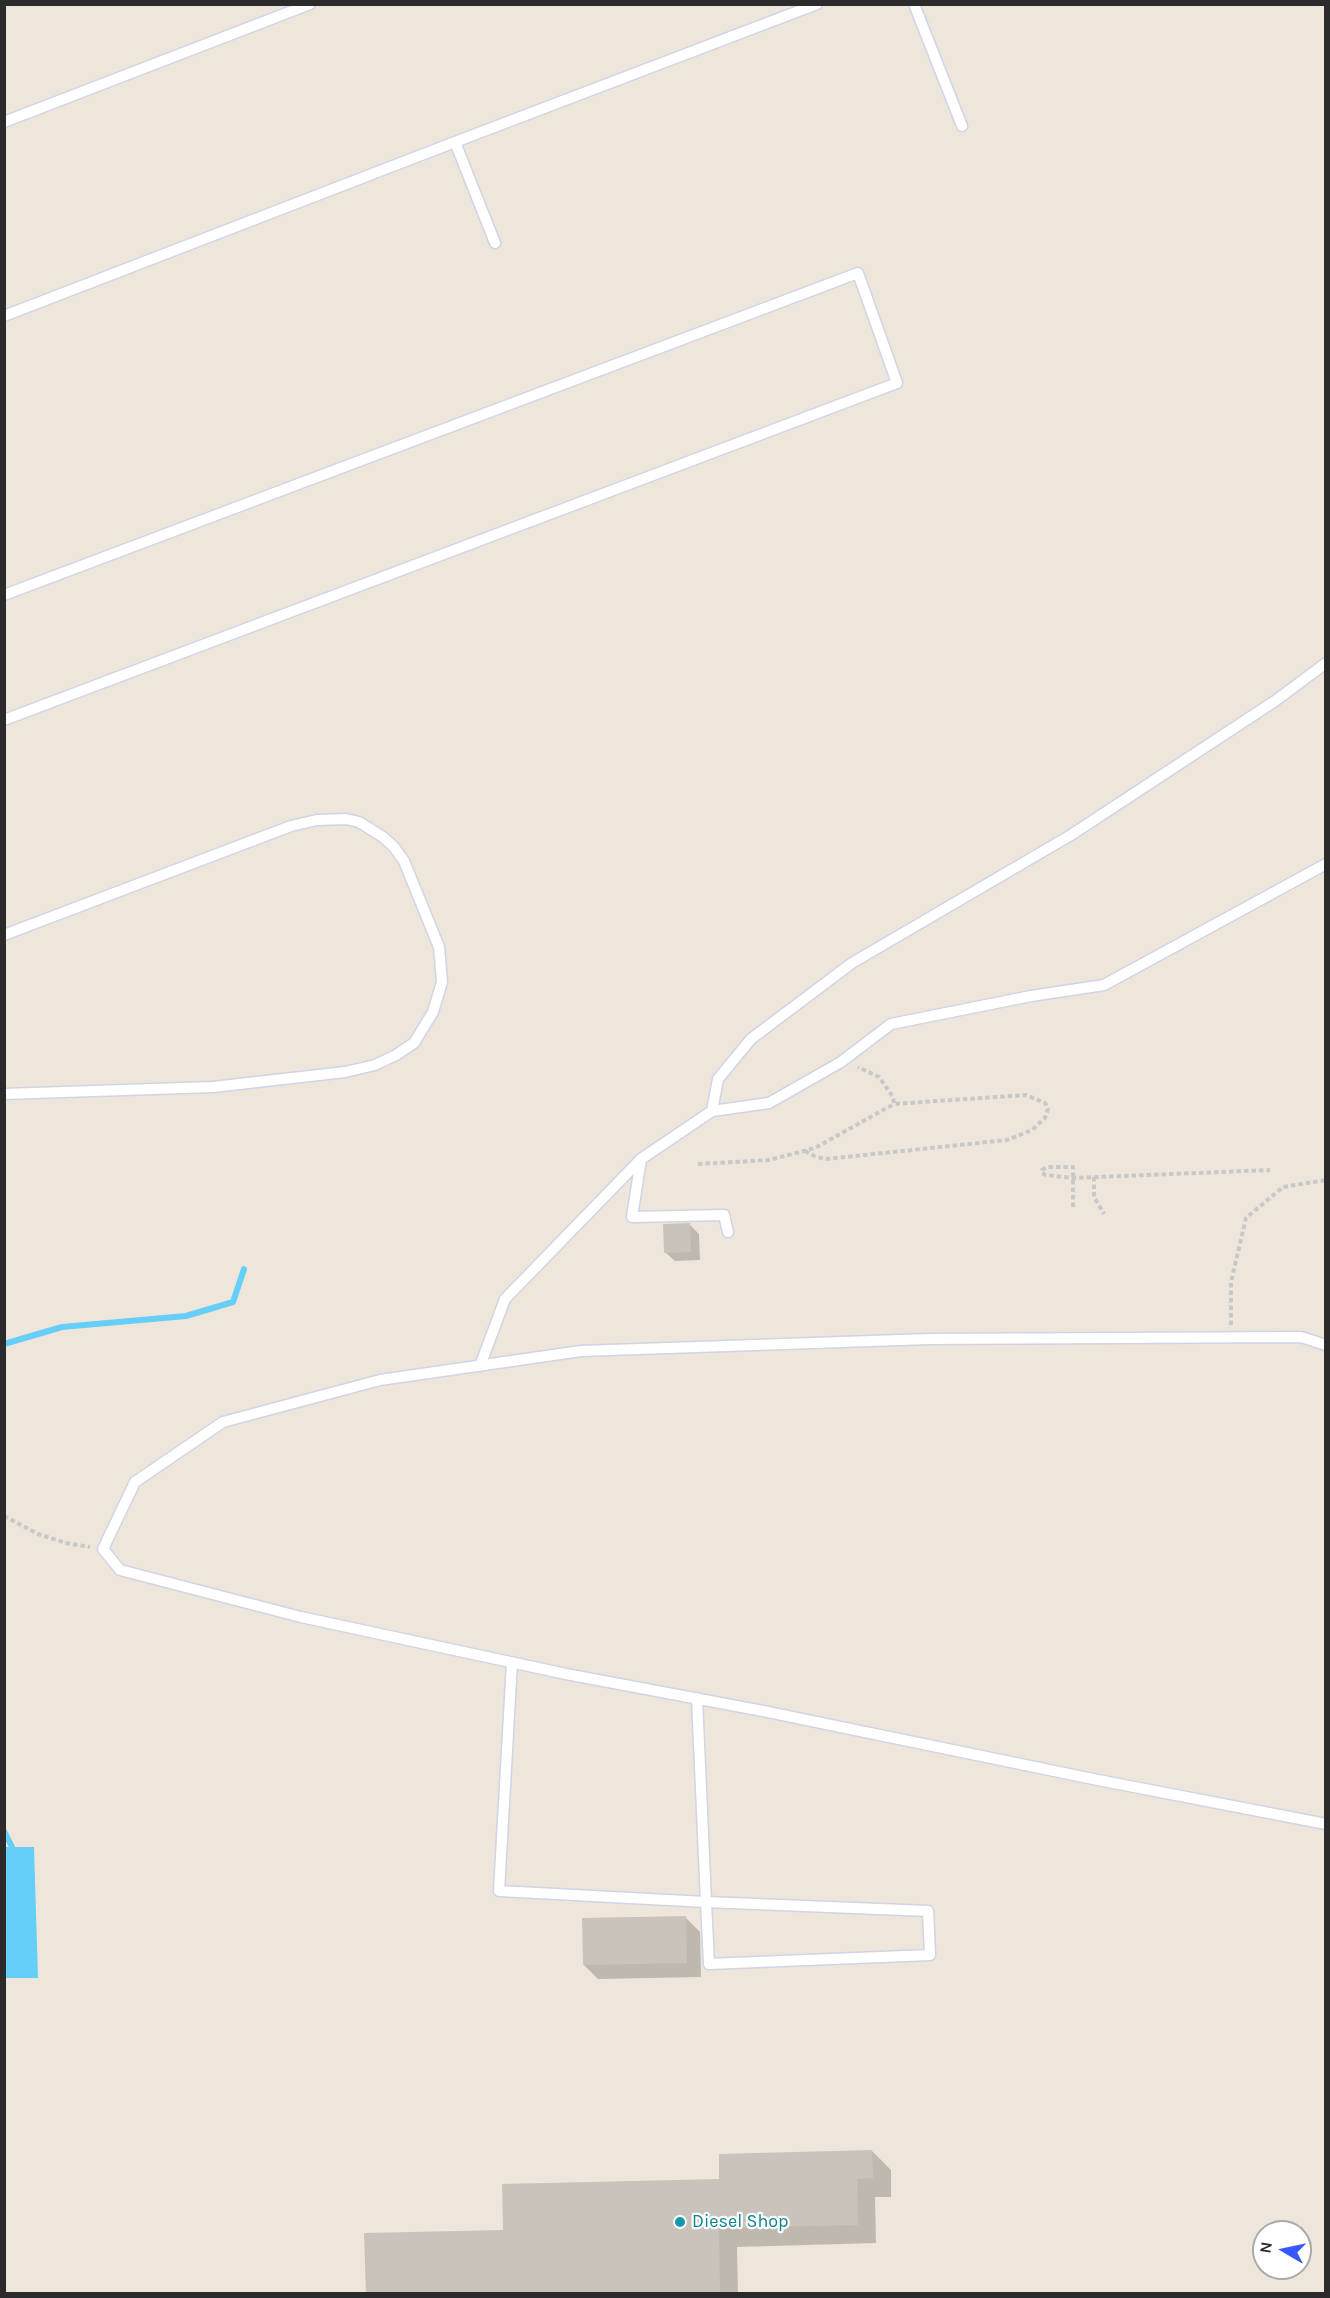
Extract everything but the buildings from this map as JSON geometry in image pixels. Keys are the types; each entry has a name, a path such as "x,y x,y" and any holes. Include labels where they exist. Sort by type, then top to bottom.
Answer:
{"lane":[{"path":"4,122 310,4"},
{"path":"4,316 817,4"},
{"path":"914,4 962,126"},
{"path":"455,142 495,243"},
{"path":"4,595 858,273 897,383 4,720"},
{"path":"712,1110 718,1079 751,1039 852,963 1071,834 1275,701 1326,663"},
{"path":"4,934 291,826 317,820 346,819 359,822 369,828 394,847 404,861 439,947 442,982 433,1012 414,1043 375,1065 345,1072 213,1087 4,1094"},
{"path":"480,1366 505,1299 641,1159 712,1110 769,1103 841,1062 891,1024 1031,996 1104,985 1326,864"},
{"path":"641,1159 632,1217 724,1215 728,1232"},
{"path":"1326,1345 1301,1336 929,1339 604,1350 581,1351 380,1380 223,1422 135,1482 103,1549 120,1570 301,1617 512,1662 1326,1824"},
{"path":"512,1662 499,1891 706,1902 928,1911 930,1955 709,1964 706,1902 697,1698"}],"path":[{"path":"841,1062 879,1077 893,1097 894,1104"},
{"path":"698,1164 769,1160 815,1148 894,1104 1026,1095 1045,1103 1048,1109 1045,1118 1032,1130 1007,1140 826,1159 805,1151"},
{"path":"1073,1207 1073,1178 1073,1167 1047,1167 1042,1170 1042,1173 1073,1178 1270,1170"},
{"path":"1094,1177 1095,1197 1104,1214"},
{"path":"1231,1337 1231,1282 1246,1218 1283,1187 1326,1180"},
{"path":"4,1516 38,1534 66,1543 103,1549"}],"water":[{"path":"5,1847 34,1847 38,1978 5,1978"}],"waterway":[{"path":"4,1344 62,1327 186,1316 233,1302 244,1269"},
{"path":"4,1831 12,1847"}],"place":[{"name":"Diesel Shop","path":"680,2222"}]}
